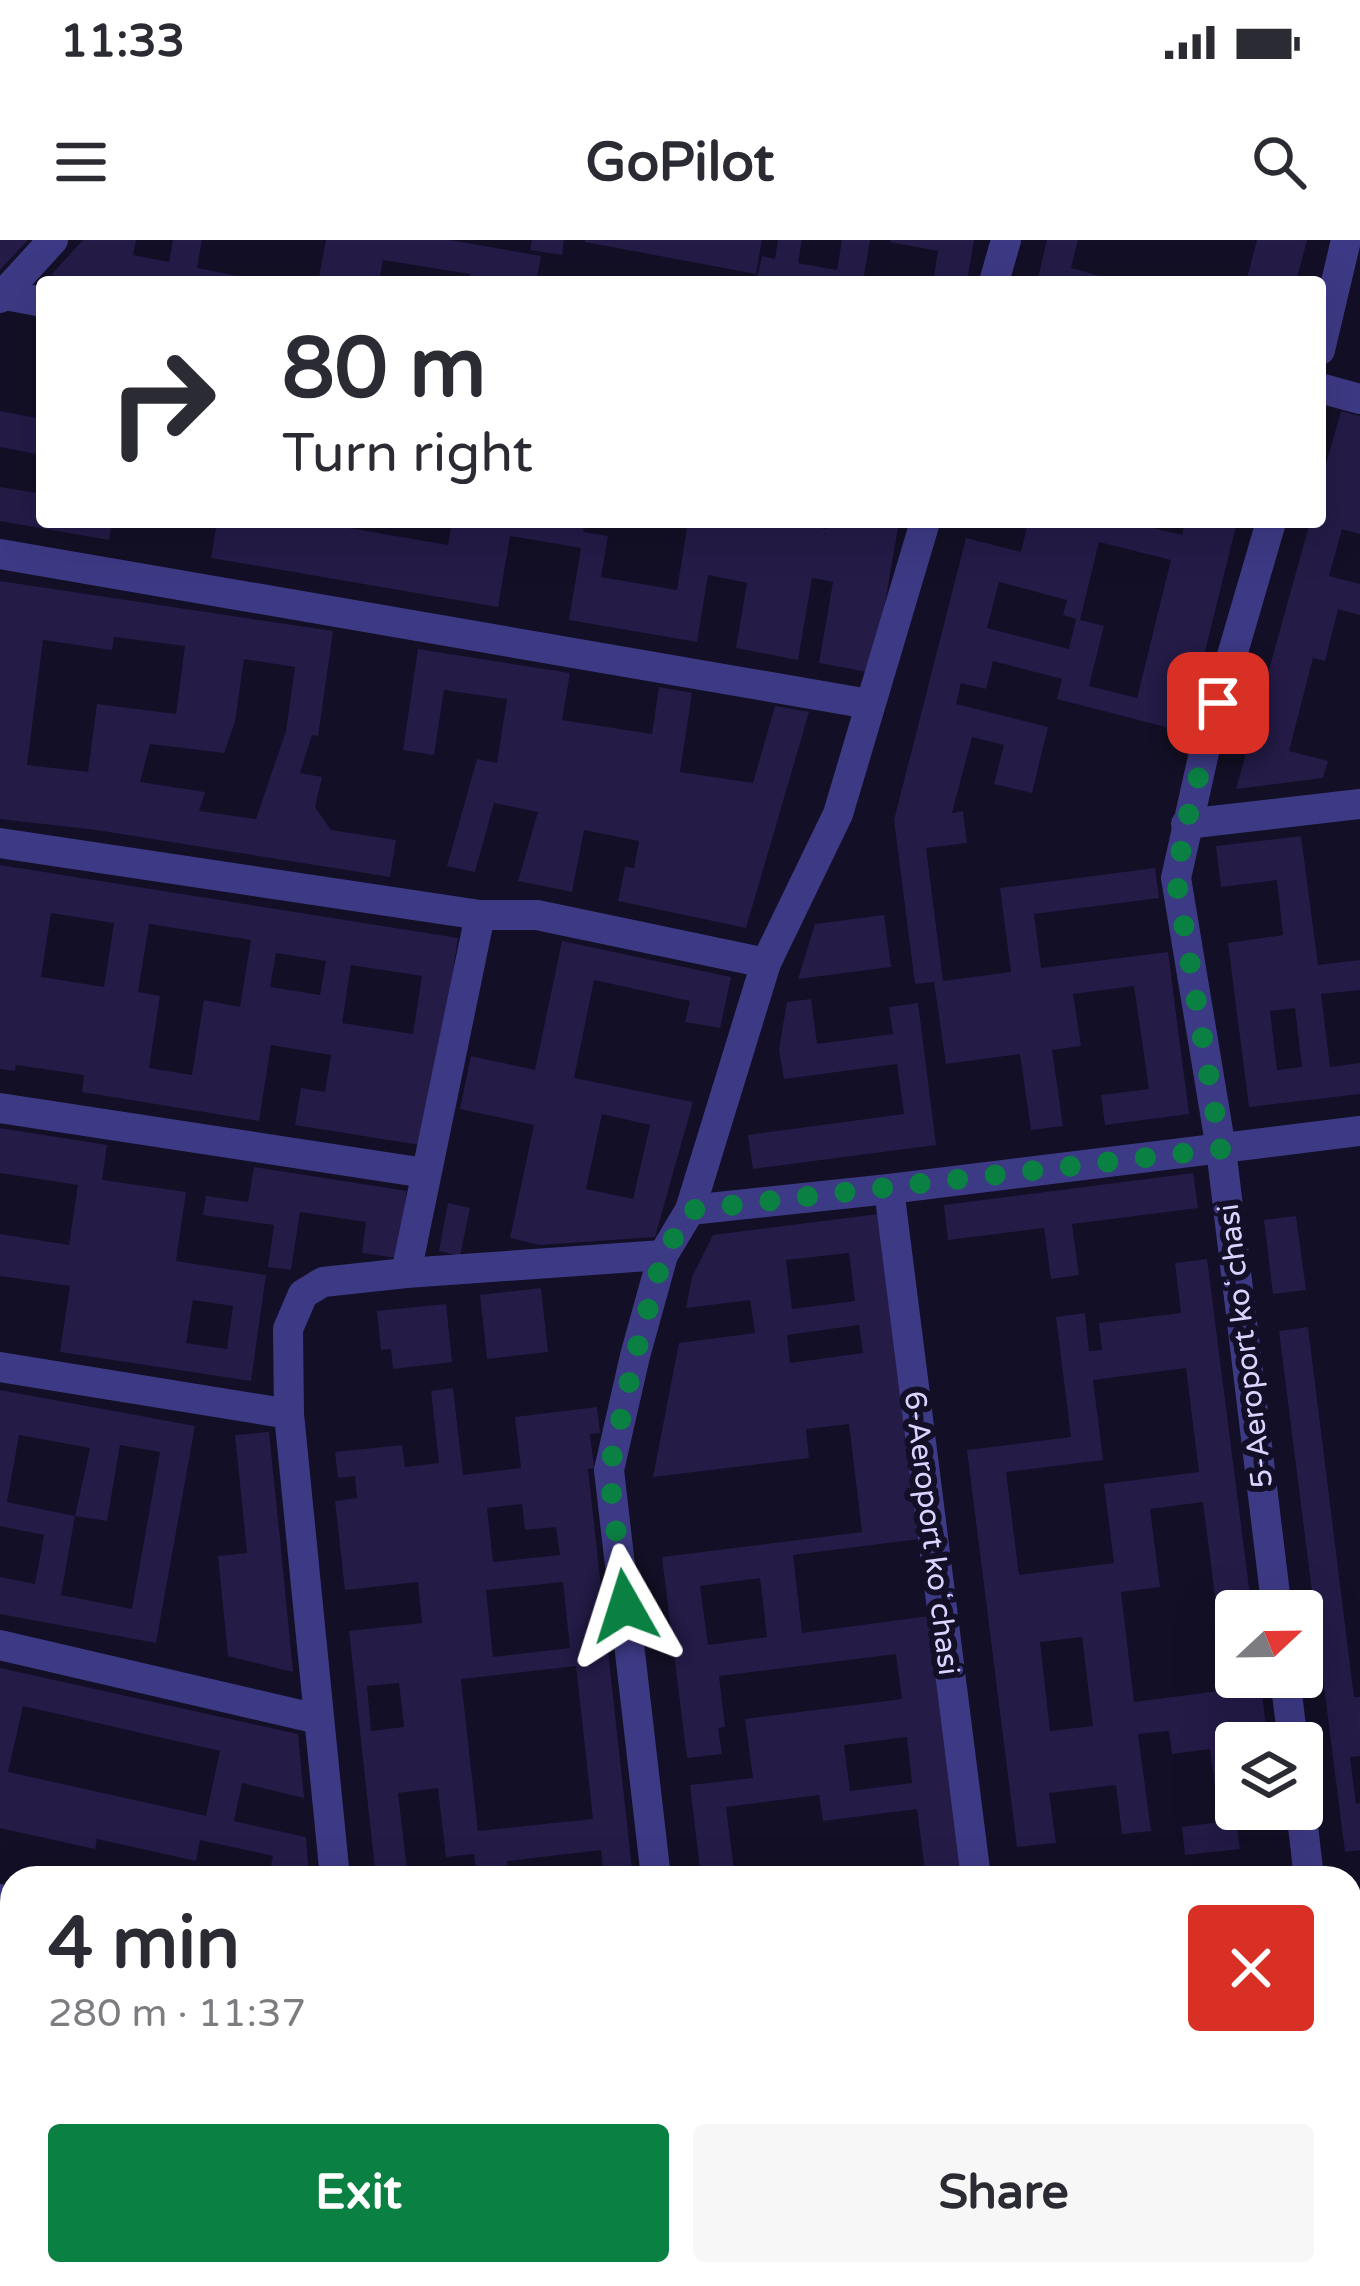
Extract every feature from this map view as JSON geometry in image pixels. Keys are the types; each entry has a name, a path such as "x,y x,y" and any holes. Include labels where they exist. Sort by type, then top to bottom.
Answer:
{"street":[{"path":"1,296 53,240"},
{"path":"996,276 1006,240"},
{"path":"1326,325 1346,240"},
{"path":"1,296 36,301"},
{"path":"1326,390 1360,398"},
{"path":"655,1866 609,1471 663,1256 690,1210 766,963 838,814 923,528"},
{"name":"5-Aeroport koʻchasi","path":"1269,528 1205,748 1176,878 1221,1149 1274,1590"},
{"path":"0,554 869,704"},
{"path":"1186,824 1360,804"},
{"path":"0,843 480,916 537,915 766,963"},
{"path":"406,1273 480,916"},
{"path":"0,1108 425,1173"},
{"path":"690,1210 1360,1131"},
{"name":"6-Aeroport koʻchasi","path":"889,1189 974,1866"},
{"path":"334,1866 290,1414 288,1328 303,1294 322,1282 406,1273 663,1256"},
{"path":"0,1367 290,1414"},
{"path":"0,1645 318,1719"},
{"path":"1303,1830 1308,1866"}],"building":[{"path":"0,240 28,240 0,270"},
{"path":"83,240 136,240 133,255 169,262 173,240 202,240 197,268 238,276 57,276 51,275"},
{"path":"326,240 450,240 541,256 537,276 470,276 383,260 380,276 319,276"},
{"path":"532,240 564,240 562,255 530,250"},
{"path":"585,240 762,240 756,274"},
{"path":"778,240 802,240 798,263 837,270 842,240 870,240 864,276 757,276 762,256 775,259"},
{"path":"974,240 968,276 934,276 938,251 890,242"},
{"path":"1047,240 1078,240 1071,268 1100,276 1038,276"},
{"path":"1257,240 1307,240 1298,276 1248,276"},
{"path":"0,411 36,418 36,454 0,447"},
{"path":"1341,411 1360,416 1360,534 1342,529 1329,576 1360,584 1360,615 1338,609 1325,661 1313,658 1289,751 1328,761 1323,778 1236,789 1308,528 1326,528 1326,464"},
{"path":"0,487 36,493 36,527 0,521"},
{"path":"40,528 111,528 109,540"},
{"path":"216,528 349,528 448,545 451,528 584,528 583,532 608,536 601,577 677,590 687,528 898,528 873,673 819,663 833,582 812,578 798,660 736,648 747,583 708,575 697,642 569,620 581,548 510,536 498,607 211,558"},
{"path":"1027,528 1153,528 1182,535 1184,528 1236,528 1185,732 1057,699 1062,679 993,661 986,689 961,683 956,704 1048,727 1032,793 994,784 1004,745 972,737 952,813 963,811 967,843 926,848 943,981 1011,972 1000,888 1155,868 1159,898 1034,914 1041,968 1168,952 1189,1114 1105,1125 1101,1095 1149,1089 1134,986 1073,994 1081,1046 1052,1050 1063,1126 1031,1130 1020,1054 946,1064 934,982 915,984 894,820 966,538 1021,552","holes":["1099,542 1171,560 1137,698 1089,686 1104,626 1080,620","999,582 1067,600 1063,615 1076,619 1069,649 987,628"]},
{"path":"0,581 333,631 318,736 312,735 300,773 322,777 315,807 331,830 396,840 390,877 0,819","holes":["114,637 185,646 176,714 97,704 88,772 27,765 43,640 112,650","244,659 295,667 286,731 256,819 199,811 205,792 140,782 150,744 224,753 235,722"]},
{"path":"418,649 570,673 562,720 652,734 659,687 692,693 680,772 753,783 775,706 809,712 746,928 618,901 625,867 634,868 639,841 584,830 572,892 518,881 538,812 494,803 475,872 447,866 477,759 497,763 507,699 444,690 434,755 403,750"},
{"path":"1301,836 1318,965 1360,960 1360,990 1321,994 1330,1067 1360,1063 1360,1094 1249,1107 1228,943 1283,935 1277,880 1221,887 1216,846","holes":["1295,1008 1302,1067 1277,1070 1270,1011"]},
{"path":"0,865 458,938 426,1146 295,1125 301,1088 325,1092 331,1055 271,1045 259,1121 82,1092 84,1075 16,1065 15,1071 0,1069","holes":["51,913 114,923 104,987 41,977","149,924 251,940 240,1007 204,1000 192,1075 149,1068 160,996 138,992","276,953 326,961 320,995 270,987","351,965 422,976 413,1034 342,1023"]},
{"path":"884,915 891,967 798,979 815,924"},
{"path":"562,941 731,977 720,1028 685,1022 690,1001 594,980 574,1078 693,1102 655,1237 540,1245 510,1238 534,1125 460,1109 471,1056 535,1070","holes":["602,1114 650,1125 633,1199 586,1189"]},
{"path":"811,999 817,1044 893,1034 889,1007 918,1003 936,1145 753,1169 748,1135 904,1114 897,1064 784,1079 779,1049 787,1002"},
{"path":"0,1128 107,1145 102,1180 186,1192 176,1261 266,1275 251,1381 60,1352 70,1286 0,1276 0,1234 69,1245 78,1185 0,1173","holes":["193,1300 233,1306 227,1349 186,1343"]},
{"path":"254,1167 407,1191 397,1258 362,1253 366,1222 300,1212 291,1270 268,1267 274,1225 203,1215 206,1196 248,1202"},
{"path":"1193,1173 1198,1208 1072,1224 1079,1275 1051,1279 1044,1228 948,1240 944,1205"},
{"path":"448,1203 470,1208 460,1256 439,1251"},
{"path":"878,1214 919,1539 793,1555 802,1633 929,1616 960,1866 924,1866 917,1809 823,1821 819,1795 726,1807 733,1866 700,1866 690,1785 753,1778 745,1719 902,1699 896,1654 719,1676 725,1727 718,1728 722,1754 687,1758 662,1557 862,1532 849,1424 806,1429 809,1458 653,1477 679,1343 755,1333 750,1300 686,1308 692,1277 713,1235","holes":["849,1253 855,1301 792,1309 786,1260","859,1325 863,1353 790,1363 787,1335","760,1578 767,1637 708,1645 700,1586","907,1737 912,1783 850,1791 844,1745"]},
{"path":"1296,1216 1306,1290 1273,1294 1264,1220"},
{"path":"1207,1259 1249,1590 1215,1590 1215,1596 1203,1502 1150,1509 1160,1587 1121,1592 1134,1702 1215,1692 1215,1698 1263,1698 1265,1722 1215,1722 1215,1786 1210,1749 1172,1754 1169,1731 1138,1734 1151,1831 1122,1834 1116,1785 1049,1793 1056,1843 1017,1847 967,1450 1071,1437 1056,1317 1085,1313 1089,1351 1102,1350 1099,1323 1181,1313 1175,1263","holes":["1186,1368 1199,1472 1104,1484 1114,1563 1019,1575 1006,1472 1103,1460 1093,1380","1082,1637 1093,1726 1050,1731 1040,1642"]},
{"path":"541,1288 548,1352 487,1359 480,1295"},
{"path":"446,1304 452,1362 393,1369 391,1349 381,1350 377,1311"},
{"path":"1308,1327 1354,1697 1360,1697 1360,1756 1350,1757 1356,1804 1360,1803 1360,1850 1345,1852 1323,1678 1323,1590 1312,1590 1279,1331"},
{"path":"453,1388 463,1475 521,1468 515,1417 597,1407 600,1433 590,1434 594,1468 588,1469 632,1866 603,1866 601,1850 507,1861 508,1866 476,1866 474,1854 446,1857 438,1788 398,1793 407,1866 375,1866 349,1631 422,1623 418,1582 345,1590 335,1501 357,1498 355,1476 338,1478 335,1452 402,1445 405,1467 439,1463 431,1391","holes":["522,1504 525,1530 556,1527 560,1555 493,1562 487,1508","563,1582 570,1648 493,1657 486,1590","576,1666 593,1819 478,1831 461,1679","399,1683 404,1727 371,1731 367,1686"]},
{"path":"0,1390 195,1426 156,1643 0,1614 0,1577 35,1584 44,1535 0,1526","holes":["19,1435 90,1448 75,1516 7,1502","120,1445 160,1452 132,1609 61,1595 75,1516 107,1521"]},
{"path":"269,1432 293,1672 228,1656 218,1556 247,1553 235,1435"},
{"path":"0,1668 298,1734 304,1798 242,1783 234,1821 306,1837 308,1866 271,1866 273,1856 200,1840 196,1861 97,1839 95,1849 0,1828","holes":["23,1706 220,1751 206,1816 8,1772"]},
{"path":"1215,1823 1215,1830 1237,1830 1240,1849 1185,1855 1182,1827"}],"route":[{"path":"625,1606 609,1471 663,1256 690,1210 1221,1149 1176,878 1218,703"}]}
